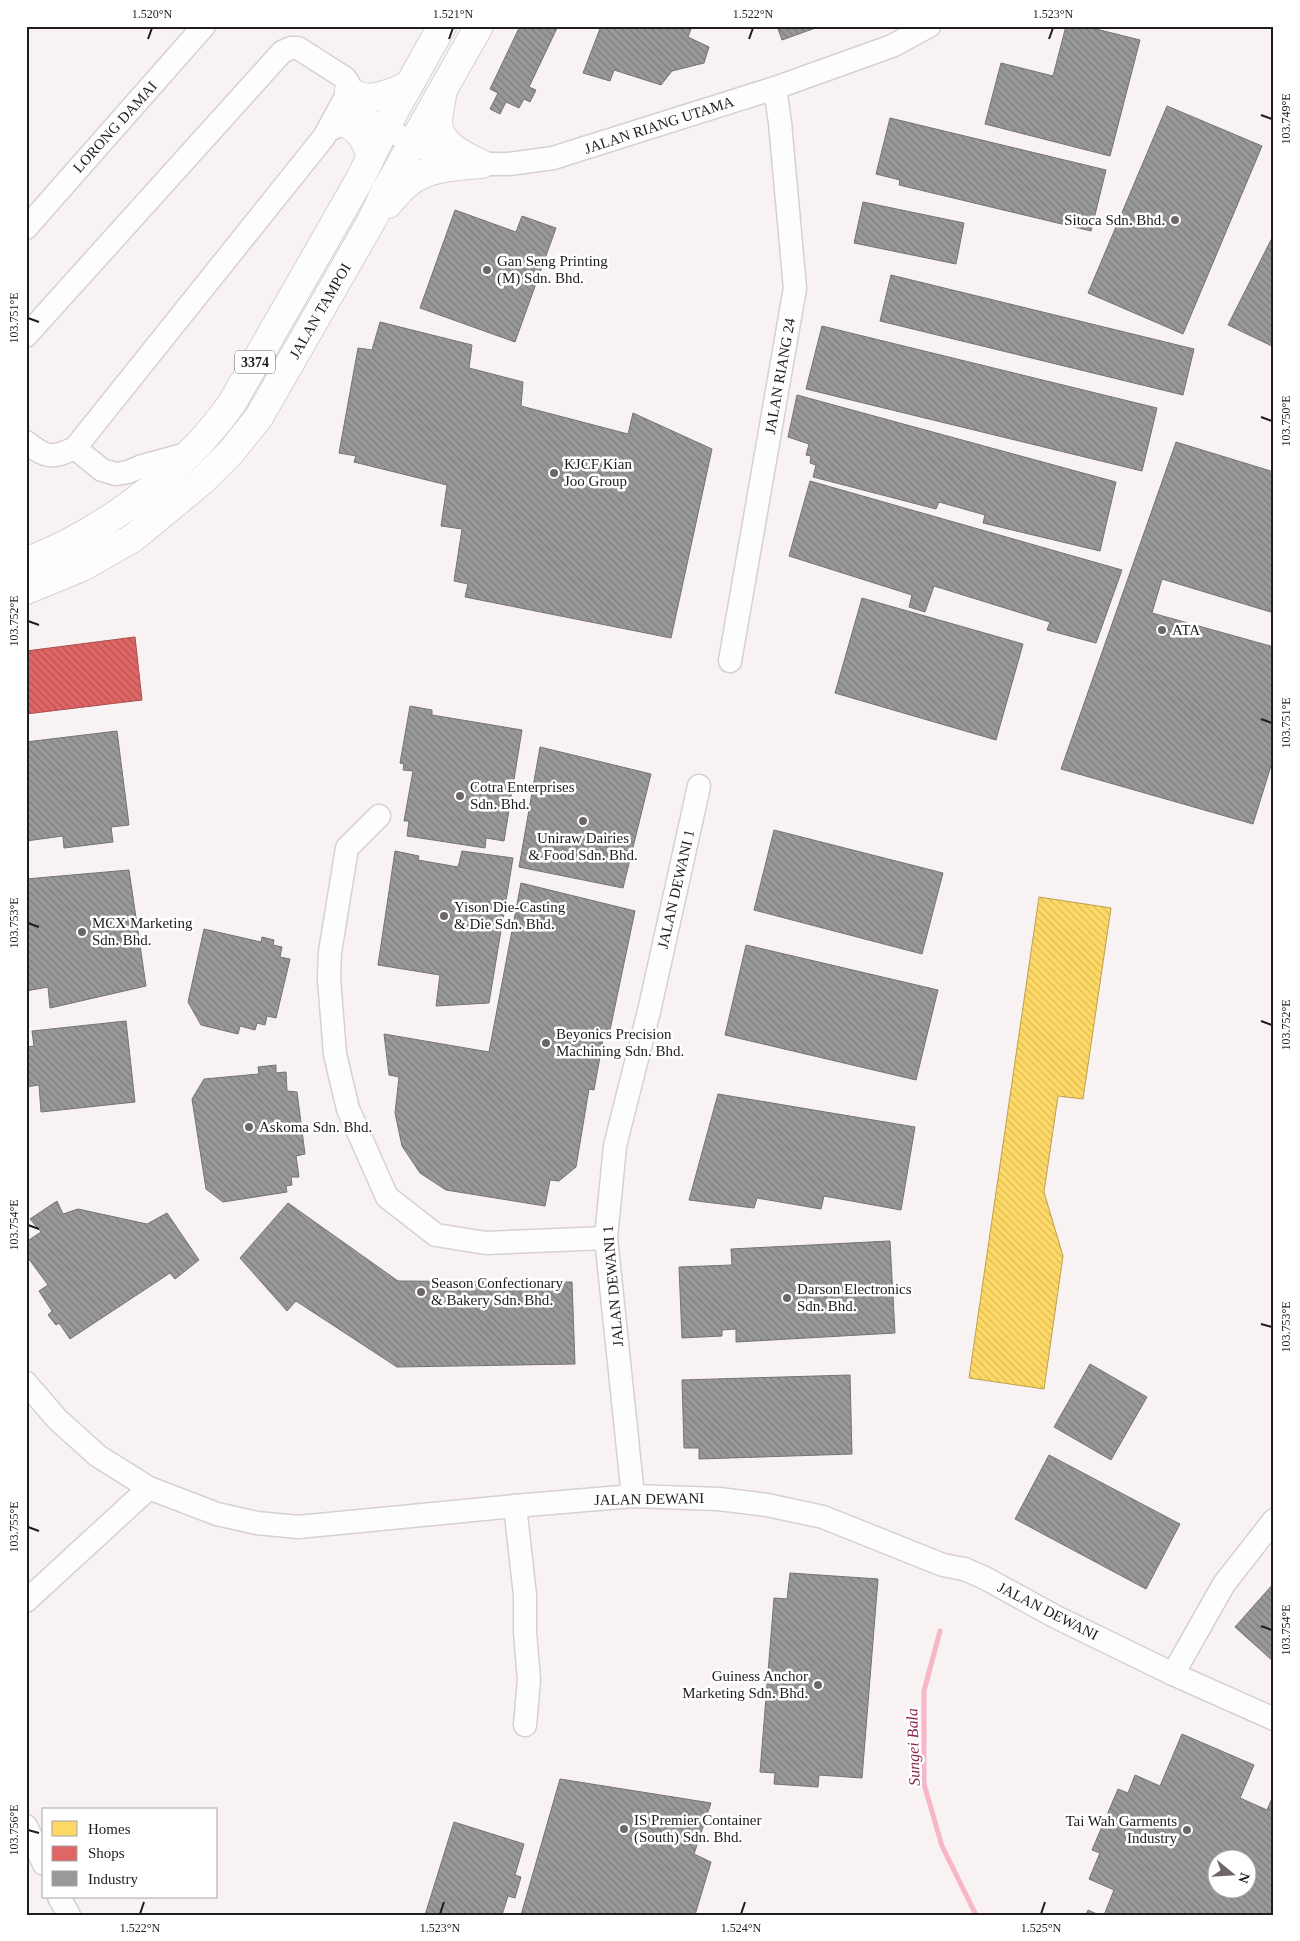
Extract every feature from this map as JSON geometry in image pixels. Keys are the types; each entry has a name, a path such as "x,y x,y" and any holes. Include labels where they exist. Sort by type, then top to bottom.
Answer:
{"main road":[{"name":"JALAN TAMPOI","path":"26,562 68,544 114,516 190,453 215,427 232,403 360,179 384,128 442,26"},
{"name":"JALAN TAMPOI","path":"26,590 82,568 133,538 196,486 231,452 259,417 372,220 412,144 479,26"},
{"path":"349,91 367,99 380,97 408,86"},
{"path":"443,91 438,124 444,140 457,152 482,164"},
{"path":"332,129 355,127 363,137 371,155"},
{"path":"372,220 414,178 443,168 482,164"}],"street":[{"name":"LORONG DAMAI","path":"26,228 204,26"},
{"name":"JALAN RIANG UTAMA","path":"332,129 350,115 360,115 438,156 482,164 509,164 554,158 775,88 891,36 928,26"},
{"path":"26,336 282,52 290,48 298,48 345,78 349,84 349,91 332,129 75,448 57,456 49,456 42,454 26,442"},
{"name":"JALAN RIANG 24","path":"730,661 795,288 775,88"},
{"path":"75,448 102,470 116,474 190,453"},
{"name":"JALAN DEWANI 1","path":"633,1496 606,1238 615,1146 650,1007 699,786"},
{"path":"379,816 347,848 330,952 329,978 335,1054 348,1110 387,1197 436,1235 486,1243 606,1238"},
{"name":"JALAN DEWANI","path":"26,1383 57,1418 98,1456 149,1488 217,1514 258,1523 298,1527 633,1496 719,1498 767,1505 823,1517 943,1565 964,1569 982,1577 1056,1617 1173,1674 1274,1719"},
{"path":"26,1601 149,1488"},
{"path":"515,1506 525,1594 525,1632 530,1680 525,1725"},
{"path":"1173,1674 1224,1584 1274,1520"},
{"path":"26,1826 42,1860"},
{"path":"60,1898 69,1915"}],"building: Homes":[{"path":"1039,897 1111,908 1083,1099 1058,1096 1044,1192 1063,1256 1044,1389 969,1378"}],"building: Shops":[{"path":"135,637 142,700 26,714 26,651"}],"building: Industry":[{"path":"520,26 558,26 529,87 536,90 530,102 524,99 519,108 506,102 500,114 490,109 498,93 490,89"},
{"path":"601,26 692,26 688,37 709,47 704,63 672,71 661,85 614,70 610,81 583,73"},
{"path":"777,26 821,26 782,40"},
{"path":"1066,26 1084,26 1140,40 1110,156 985,124 1001,63 1053,76"},
{"name":"Sitoca Sdn. Bhd.","path":"1167,106 1262,146 1183,334 1088,293"},
{"name":"Sitoca Sdn. Bhd.","path":"890,118 1106,170 1091,231 899,185 900,180 876,174"},
{"path":"863,202 964,223 956,264 854,243"},
{"name":"Gan Seng Printing (M) Sdn. Bhd.","path":"455,210 516,232 522,216 556,228 515,342 420,308"},
{"path":"1274,234 1274,347 1228,325"},
{"path":"891,275 1194,349 1183,395 880,321"},
{"name":"KJCF Kian Joo Group","path":"380,322 472,345 469,368 523,382 521,406 628,434 633,413 712,449 671,638 465,597 468,584 454,581 462,529 441,526 447,485 354,462 356,456 339,453 358,348 372,350"},
{"path":"822,326 1157,408 1142,471 806,389"},
{"path":"797,395 1116,482 1100,551 983,523 985,515 939,502 936,509 813,477 816,465 810,463 811,456 806,455 809,444 788,437"},
{"name":"ATA","path":"1176,442 1274,472 1274,613 1162,579 1152,613 1274,647 1274,756 1253,824 1061,769"},
{"path":"810,481 1122,570 1096,643 1047,630 1050,622 934,586 925,612 909,607 912,595 789,556"},
{"path":"862,598 1023,644 996,740 835,693"},
{"name":"Cotra Enterprises Sdn. Bhd.","path":"410,706 432,710 432,715 522,730 504,841 486,838 485,848 407,836 409,821 404,821 413,771 403,770 404,764 400,763"},
{"path":"117,731 129,825 111,827 113,842 64,848 63,836 26,841 26,742"},
{"name":"Uniraw Dairies & Food Sdn. Bhd.","path":"540,747 651,774 623,888 519,867"},
{"path":"774,830 943,873 922,954 754,910"},
{"name":"Yison Die-Casting & Die Sdn. Bhd.","path":"395,851 419,856 418,860 458,867 462,851 513,858 489,1003 436,1006 440,975 378,965"},
{"name":"MCX Marketing Sdn. Bhd.","path":"129,870 146,986 50,1008 48,987 26,991 26,879"},
{"name":"Beyonics Precision Machining Sdn. Bhd.","path":"521,883 635,911 610,1030 605,1029 594,1090 589,1089 576,1167 559,1181 550,1180 545,1206 446,1190 420,1173 402,1146 395,1113 399,1077 389,1075 384,1034 489,1052"},
{"path":"204,929 261,942 262,937 274,940 273,945 282,947 280,957 290,959 276,1018 267,1016 265,1025 257,1023 255,1030 240,1026 238,1034 201,1025 188,1002"},
{"name":"Beyonics Precision Machining Sdn. Bhd.","path":"746,945 938,990 916,1080 725,1035"},
{"path":"126,1021 135,1102 41,1112 39,1085 26,1087 26,1047 34,1046 32,1031"},
{"name":"Askoma Sdn. Bhd.","path":"276,1065 276,1073 286,1072 287,1091 297,1092 305,1154 296,1156 299,1177 291,1177 292,1185 286,1186 287,1192 223,1202 206,1189 192,1099 204,1079 259,1074 258,1067"},
{"path":"718,1094 915,1127 901,1210 824,1196 821,1209 757,1198 754,1208 689,1200"},
{"path":"57,1201 63,1214 78,1209 147,1224 167,1213 199,1260 175,1279 170,1273 70,1339 59,1323 56,1325 48,1315 52,1311 39,1291 48,1285 26,1255 26,1242 41,1232 30,1219"},
{"name":"Season Confectionary & Bakery Sdn. Bhd.","path":"288,1203 398,1281 572,1282 575,1364 397,1367 296,1301 287,1311 240,1258"},
{"name":"Darson Electronics Sdn. Bhd.","path":"890,1241 895,1333 736,1342 736,1329 722,1330 722,1336 682,1338 679,1267 732,1265 731,1249"},
{"path":"1090,1364 1147,1397 1111,1460 1054,1427"},
{"path":"850,1375 852,1454 699,1459 699,1448 684,1448 682,1380"},
{"path":"1049,1455 1180,1524 1146,1589 1015,1519"},
{"name":"Guiness Anchor Marketing Sdn. Bhd.","path":"790,1573 878,1579 862,1778 819,1775 818,1787 774,1784 775,1773 760,1772 774,1598 787,1599"},
{"path":"1274,1583 1274,1662 1235,1627"},
{"name":"Tai Wah Garments Industry","path":"1182,1734 1254,1765 1240,1798 1267,1810 1274,1794 1274,1915 1104,1915 1114,1890 1089,1879 1100,1853 1092,1850 1118,1789 1128,1793 1135,1775 1160,1786"},
{"name":"IS Premier Container (South) Sdn. Bhd.","path":"560,1779 711,1803 694,1854 711,1862 695,1915 521,1915"},
{"path":"454,1822 524,1844 515,1875 521,1877 515,1898 508,1896 502,1915 425,1915"},
{"path":"1088,1910 1099,1915 1086,1915"}],"waterway":[{"name":"Sungei Bala","path":"940,1631 924,1691 924,1784 942,1846 976,1915"}],"place":[{"name":"Sitoca Sdn. Bhd.","path":"1175,220"},
{"name":"Gan Seng Printing (M) Sdn. Bhd.","path":"487,270"},
{"name":"KJCF Kian Joo Group","path":"554,473"},
{"name":"ATA","path":"1162,630"},
{"name":"Cotra Enterprises Sdn. Bhd.","path":"460,796"},
{"name":"Uniraw Dairies & Food Sdn. Bhd.","path":"583,821"},
{"name":"Yison Die-Casting & Die Sdn. Bhd.","path":"444,916"},
{"name":"MCX Marketing Sdn. Bhd.","path":"82,932"},
{"name":"Beyonics Precision Machining Sdn. Bhd.","path":"546,1043"},
{"name":"Askoma Sdn. Bhd.","path":"249,1127"},
{"name":"Season Confectionary & Bakery Sdn. Bhd.","path":"421,1292"},
{"name":"Darson Electronics Sdn. Bhd.","path":"787,1298"},
{"name":"Guiness Anchor Marketing Sdn. Bhd.","path":"818,1685"},
{"name":"IS Premier Container (South) Sdn. Bhd.","path":"624,1829"},
{"name":"Tai Wah Garments Industry","path":"1187,1830"}]}
